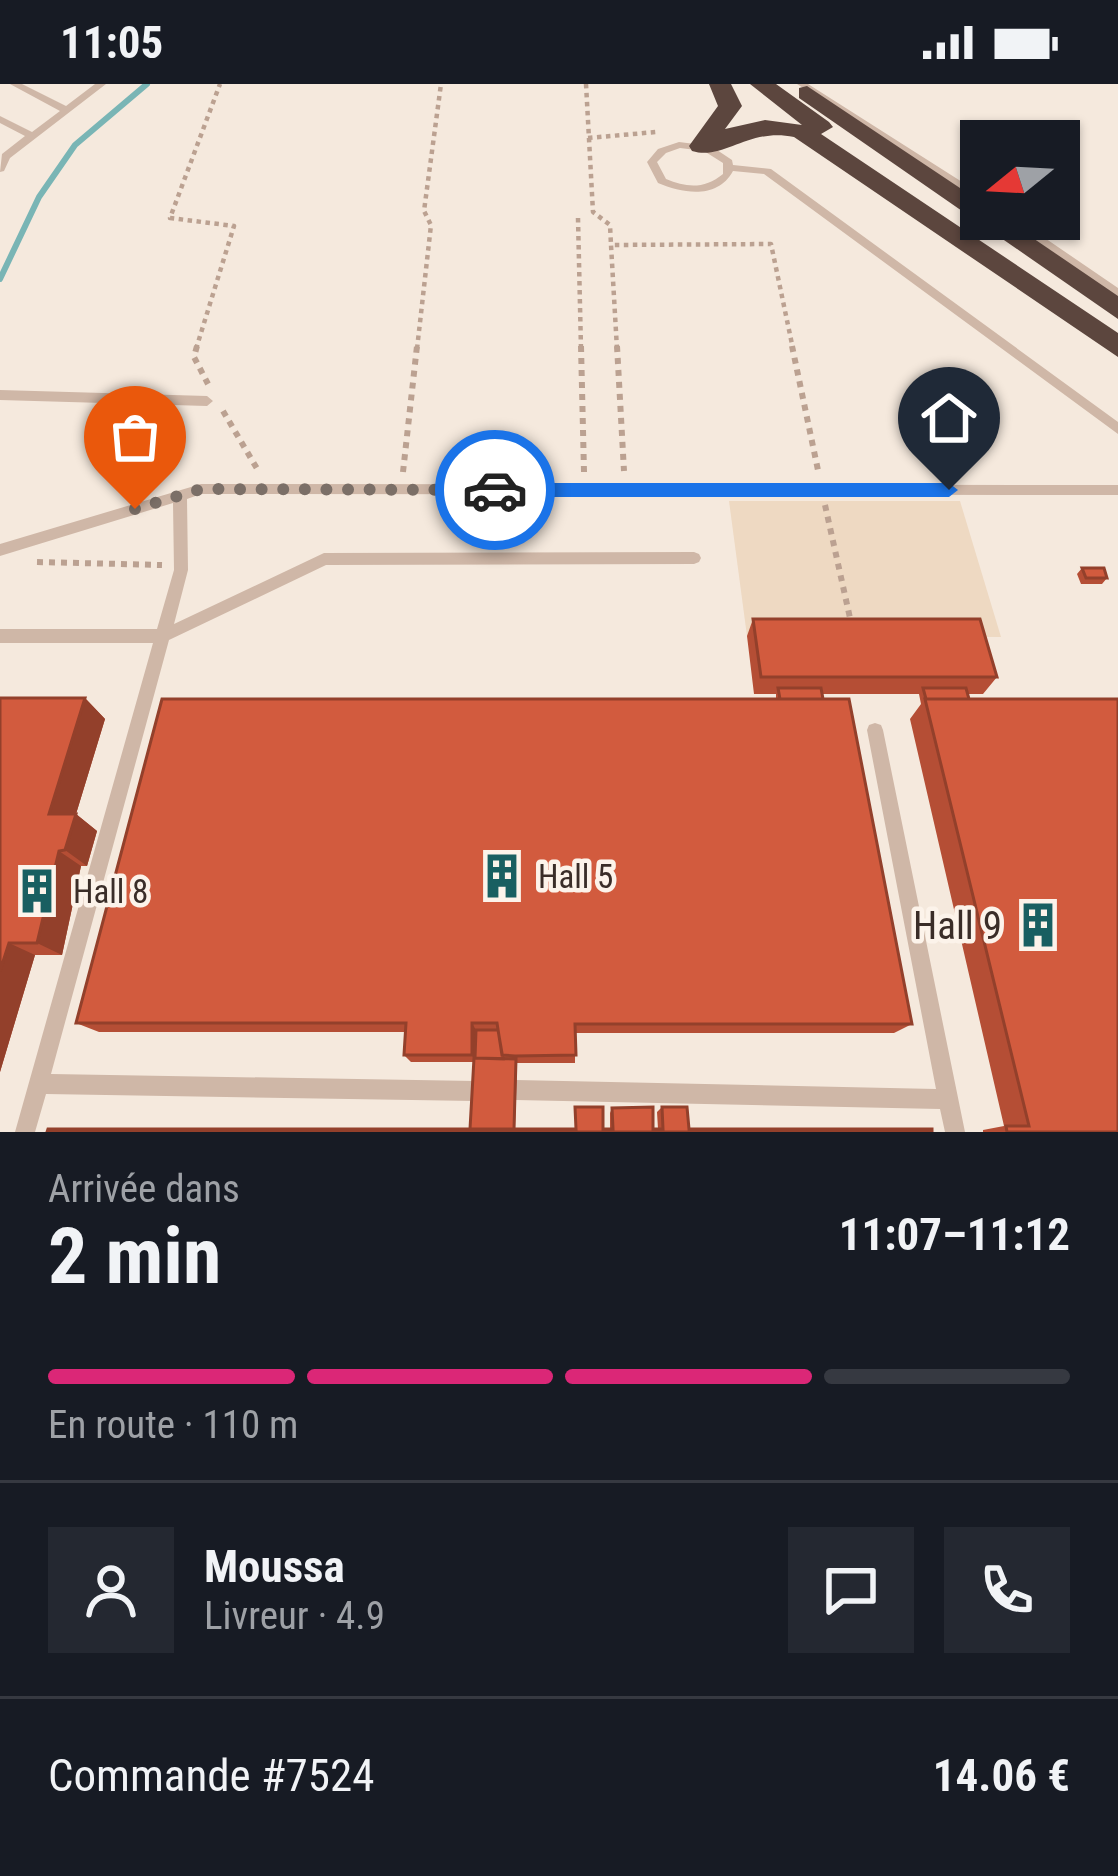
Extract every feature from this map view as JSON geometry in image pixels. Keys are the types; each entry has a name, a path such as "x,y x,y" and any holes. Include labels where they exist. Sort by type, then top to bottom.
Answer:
{"highway":[{"path":"721,84 781,126 802,132 1118,343"},
{"path":"704,147 730,106 721,84"},
{"path":"761,84 1118,343"},
{"path":"798,84 960,200"},
{"path":"704,147 728,134 781,126"},
{"path":"1017,240 1118,310"}],"lane":[{"path":"15,84 66,110"},
{"path":"798,84 960,186"},
{"path":"0,169 3,154 96,85"},
{"path":"0,118 32,136"},
{"path":"680,145 704,147 723,156 730,168 723,181 693,190 671,185 656,175 652,162 662,151 680,145"},
{"path":"730,168 766,171 1118,429"},
{"path":"1041,240 1118,292"},
{"path":"0,395 207,401"},
{"path":"0,550 201,489 1118,490"},
{"path":"25,1132 181,566 180,495"},
{"path":"0,636 163,636 324,559 694,558"},
{"path":"875,730 955,1132"},
{"path":"39,1084 475,1091"},
{"path":"516,1090 948,1099"}],"path":[{"path":"220,84 170,218 234,226 194,357 270,489"},
{"path":"401,489 431,225 424,212 441,84"},
{"path":"586,84 593,212 610,225 625,491"},
{"path":"588,138 656,132"},
{"path":"578,218 584,491"},
{"path":"611,244 771,244 854,636"},
{"path":"23,561 181,566"}],"shaded area":[{"path":"729,501 960,501 1001,637 747,636"}],"building":[{"path":"1082,568 1104,568 1107,578 1086,578"},
{"path":"753,619 980,619 997,677 761,677"},
{"path":"778,688 821,688 823,699 780,699"},
{"path":"923,688 966,688 969,699 926,699"},
{"name":"Hall 8","path":"0,698 85,698 49,814 76,814 65,850 59,851 37,943 9,943 0,971"},
{"name":"Hall 5","path":"162,699 849,699 912,1024 575,1024 576,1055 515,1056 502,1055 497,1023 472,1023 472,1055 404,1055 406,1023 76,1023"},
{"name":"Hall 9","path":"925,699 1118,699 1118,1132 1007,1132 1006,1126 1029,1126"},
{"path":"476,1030 498,1030 503,1059 475,1058"},
{"path":"474,1058 516,1059 514,1129 470,1129"},
{"path":"575,1107 603,1107 603,1129 613,1129 612,1108 653,1107 653,1129 663,1129 662,1107 687,1107 689,1129 932,1132 47,1132 576,1129"}],"waterway":[{"path":"0,279 39,197 75,145 147,84"}],"way so far":[{"path":"135,509 201,489 495,490"}],"place":[{"name":"Hall 5","path":"502,876"},
{"name":"Hall 8","path":"37,891"},
{"name":"Hall 9","path":"1038,925"}],"route":[{"path":"495,490 949,490"}]}
